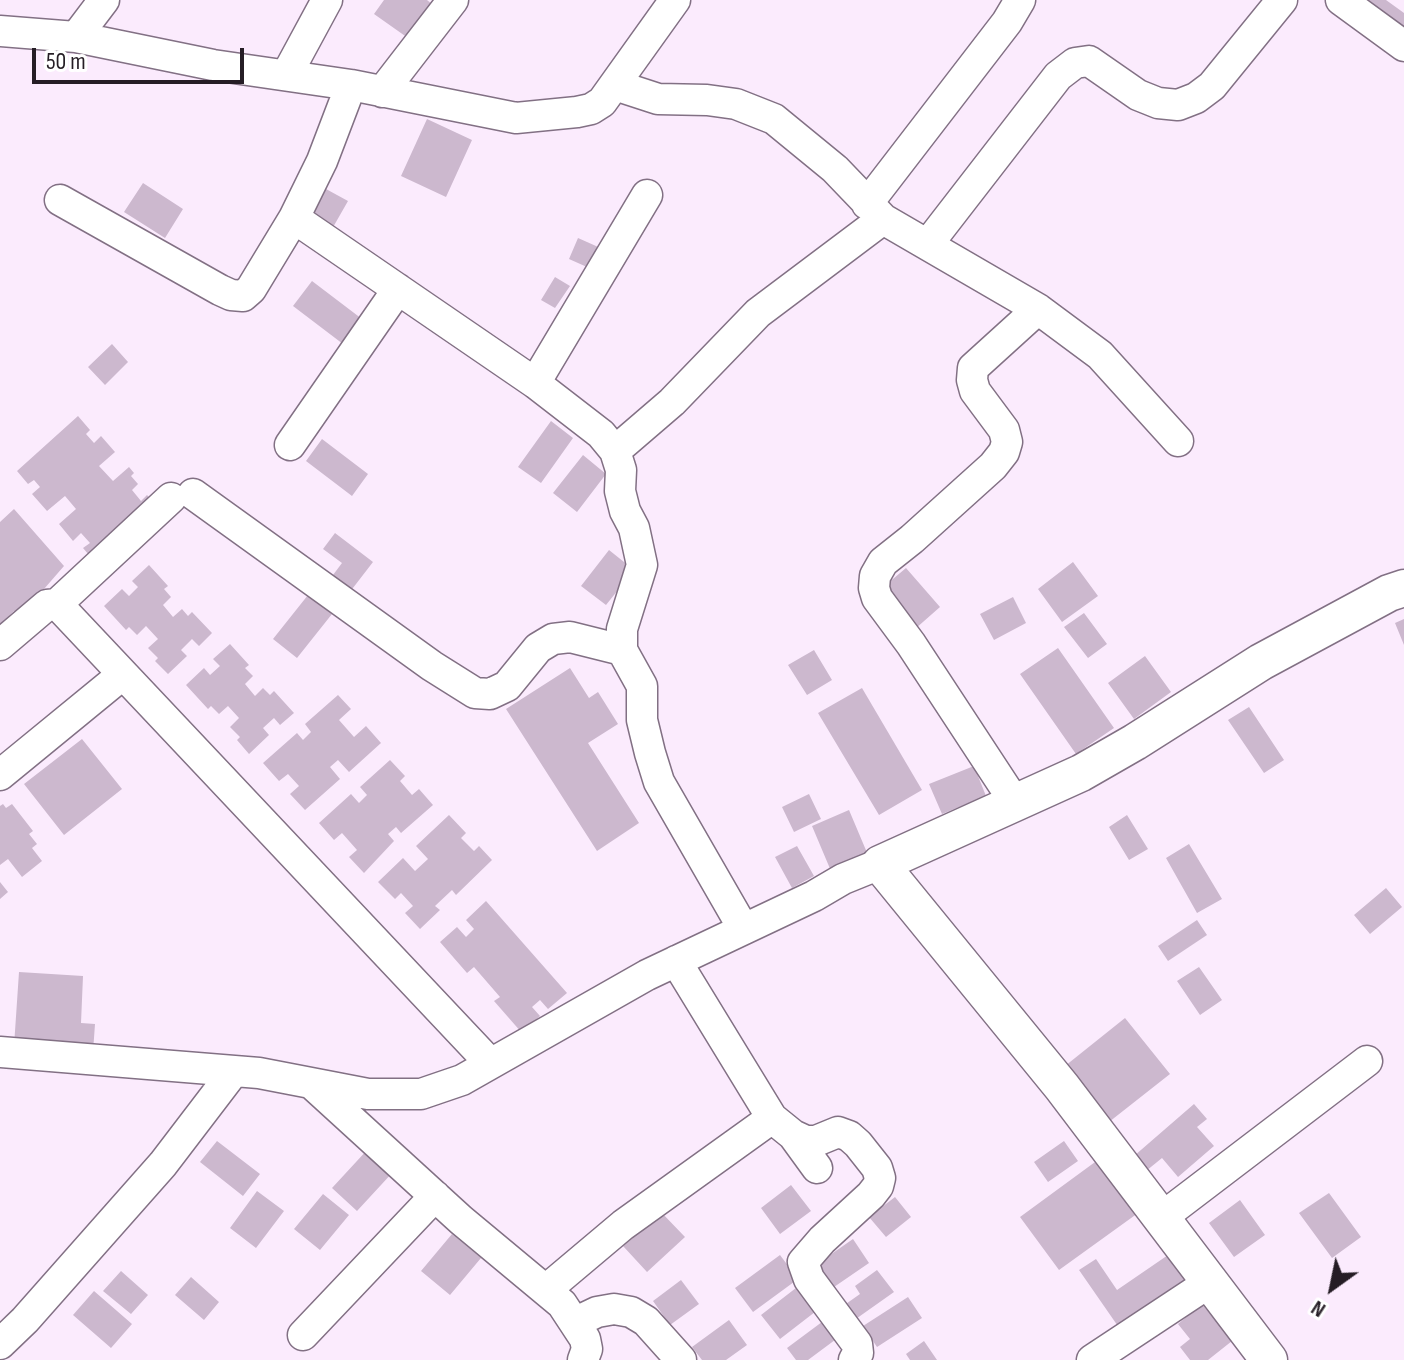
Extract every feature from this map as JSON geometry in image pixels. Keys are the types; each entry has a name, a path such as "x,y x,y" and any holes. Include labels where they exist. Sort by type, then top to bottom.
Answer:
{"street":[{"path":"76,37 104,0"},
{"path":"287,74 327,0"},
{"path":"382,92 453,0"},
{"path":"0,31 76,37 213,65 351,85 516,118 591,109 602,102 675,0"},
{"path":"615,451 672,402 758,313 875,212 1020,0"},
{"path":"928,244 1058,76 1075,63 1089,61 1138,95 1158,103 1178,105 1196,98 1212,86 1282,0"},
{"path":"1341,0 1404,46"},
{"path":"60,200 231,295 243,296 251,289 294,218 322,161 351,85"},
{"path":"615,85 658,99 736,104 774,119 835,169 875,212 1038,309 1100,355 1178,441"},
{"path":"535,383 647,195"},
{"path":"294,218 535,383 601,434 615,451 621,470 620,491 625,511 634,528 642,565 622,629 622,650 642,686 642,720 659,782 743,928"},
{"path":"290,445 398,289"},
{"path":"1016,804 911,644 877,598 874,588 875,576 883,562 970,487 1004,452 1007,442 1004,430 975,391 973,368 1038,309"},
{"path":"0,645 47,605 57,604 182,496 475,693 490,694 507,686 538,648 553,639 570,637 622,650"},
{"path":"0,1052 234,1071 309,1081 368,1094 421,1094 462,1080 676,961 814,896 843,879 1016,804 1108,758 1299,640 1404,588"},
{"path":"57,604 490,1063"},
{"path":"0,775 122,675"},
{"path":"880,864 1062,1087 1269,1360"},
{"path":"676,961 782,1127 817,1168"},
{"path":"1161,1218 1367,1061"},
{"path":"0,1344 25,1320 163,1164 234,1071"},
{"path":"309,1081 435,1196 547,1289 576,1322 585,1339 587,1349 583,1360"},
{"path":"547,1289 623,1225 782,1127"},
{"path":"782,1127 806,1141 816,1141 838,1132 849,1136 877,1168 880,1178 871,1195 803,1262 809,1279 857,1344 858,1353 854,1360"},
{"path":"303,1335 435,1196"},
{"path":"1092,1360 1210,1282"},
{"path":"576,1322 597,1312 614,1309 631,1312 646,1321 681,1360"}],"building":[{"path":"384,0 427,0 432,4 408,38 374,14"},
{"path":"1362,0 1386,0 1404,13 1404,40"},
{"path":"427,119 472,140 446,197 401,176"},
{"path":"143,183 183,209 165,238 124,212"},
{"path":"326,189 348,201 332,229 311,217"},
{"path":"578,238 605,250 596,271 569,259"},
{"path":"555,277 570,286 555,308 541,300"},
{"path":"312,281 362,319 343,344 293,306"},
{"path":"112,344 128,362 105,385 88,367"},
{"path":"78,416 90,430 86,434 94,443 101,436 115,452 99,466 113,481 129,467 134,473 131,476 138,484 132,490 141,501 147,495 158,507 95,562 83,548 90,543 81,533 73,541 59,524 76,509 65,496 47,511 32,494 40,487 34,480 28,484 17,471"},
{"path":"551,421 573,438 541,483 518,467"},
{"path":"322,439 368,474 352,496 306,461"},
{"path":"583,455 606,474 577,512 553,493"},
{"path":"14,509 64,566 44,589 48,593 17,615 14,611 0,624 0,522"},
{"path":"335,533 373,562 346,597 327,583 342,563 323,549"},
{"path":"609,550 634,570 606,605 581,586"},
{"path":"1073,562 1098,596 1062,622 1038,589"},
{"path":"149,565 168,586 164,589 171,597 163,605 173,617 182,609 188,616 192,612 212,633 199,646 192,639 181,650 187,656 168,674 148,648 158,639 146,626 137,635 129,627 126,630 104,606 122,589 129,596 138,587 132,581"},
{"path":"906,568 940,607 915,629 881,589"},
{"path":"308,595 332,614 297,658 273,639"},
{"path":"1013,597 1026,623 994,640 980,614"},
{"path":"1084,613 1107,644 1088,658 1064,627"},
{"path":"1404,619 1404,645 1395,623"},
{"path":"230,644 249,665 245,668 253,676 245,684 255,696 263,688 270,695 274,691 294,713 280,725 274,718 263,728 269,735 249,754 237,740 240,737 230,727 239,718 228,706 219,714 211,706 208,709 186,685 204,668 210,675 220,666 213,659"},
{"path":"1058,648 1114,728 1076,754 1020,674"},
{"path":"814,650 832,680 807,695 788,665"},
{"path":"1145,656 1171,692 1134,719 1108,683"},
{"path":"570,668 589,698 598,692 618,724 588,743 639,823 597,851 506,709"},
{"path":"862,688 922,790 879,815 818,713"},
{"path":"338,695 351,709 339,720 354,737 366,726 381,743 349,772 338,760 330,767 340,779 305,810 290,794 299,786 288,774 279,781 263,763 297,733 303,740 311,732 305,724"},
{"path":"1249,707 1284,760 1264,773 1228,720"},
{"path":"82,739 122,789 64,835 24,784"},
{"path":"390,760 405,776 400,781 412,795 419,789 433,805 401,833 396,827 388,834 394,841 364,873 349,857 357,850 342,833 334,840 319,823 351,794 359,803 367,795 360,787"},
{"path":"974,766 986,796 942,814 929,784"},
{"path":"809,794 821,819 794,832 782,807"},
{"path":"3,804 6,808 12,804 33,831 29,834 37,844 32,848 42,861 22,877 8,859 0,865 0,806"},
{"path":"849,810 868,855 831,871 812,826"},
{"path":"449,815 466,833 461,838 474,851 479,846 492,860 456,895 452,890 435,906 440,910 420,929 405,913 413,906 401,893 395,899 378,882 403,858 415,871 428,859 416,846"},
{"path":"1127,815 1148,849 1129,860 1109,827"},
{"path":"1189,844 1222,899 1197,913 1166,858"},
{"path":"797,846 814,876 792,888 775,857"},
{"path":"0,882 8,892 0,899"},
{"path":"1386,888 1402,907 1370,934 1354,915"},
{"path":"486,901 567,993 548,1009 540,1000 532,1007 540,1016 522,1033 494,1001 500,997 474,967 467,973 440,942 457,927 466,937 474,929 466,920"},
{"path":"1197,920 1207,935 1168,961 1158,946"},
{"path":"1199,967 1222,1000 1200,1015 1177,981"},
{"path":"19,972 83,976 81,1023 95,1024 93,1052 14,1046"},
{"path":"1125,1018 1170,1074 1109,1122 1065,1066"},
{"path":"1194,1104 1207,1119 1197,1127 1214,1146 1178,1177 1162,1158 1146,1171 1134,1156"},
{"path":"217,1141 260,1174 243,1196 200,1162"},
{"path":"1064,1141 1078,1161 1048,1182 1034,1162"},
{"path":"368,1149 393,1172 357,1211 332,1188"},
{"path":"1106,1154 1145,1208 1059,1270 1020,1217"},
{"path":"791,1185 811,1211 780,1234 761,1208"},
{"path":"257,1191 284,1211 256,1248 230,1228"},
{"path":"1329,1193 1361,1237 1332,1258 1299,1213"},
{"path":"323,1194 349,1215 320,1250 294,1229"},
{"path":"895,1197 911,1217 886,1237 869,1217"},
{"path":"1240,1200 1265,1235 1234,1257 1209,1223"},
{"path":"660,1211 685,1237 647,1272 623,1246"},
{"path":"452,1234 481,1258 450,1295 421,1271"},
{"path":"853,1239 869,1263 834,1287 817,1264"},
{"path":"1171,1253 1192,1283 1122,1332 1079,1270 1096,1259 1117,1290"},
{"path":"780,1255 798,1279 753,1312 735,1288"},
{"path":"877,1270 894,1292 853,1321 843,1306 860,1294 855,1286"},
{"path":"121,1271 148,1295 131,1314 103,1291"},
{"path":"191,1277 219,1302 204,1320 175,1295"},
{"path":"681,1280 699,1304 670,1325 653,1301"},
{"path":"805,1281 824,1305 780,1339 761,1315"},
{"path":"94,1291 132,1324 111,1348 73,1315"},
{"path":"908,1297 922,1318 877,1347 863,1326"},
{"path":"1202,1304 1232,1341 1208,1360 1190,1360 1180,1347 1190,1339 1178,1324"},
{"path":"830,1316 843,1334 808,1360 796,1360 787,1348"},
{"path":"729,1320 747,1345 726,1360 702,1360 692,1347"},
{"path":"924,1341 937,1360 910,1360 906,1354"}]}
